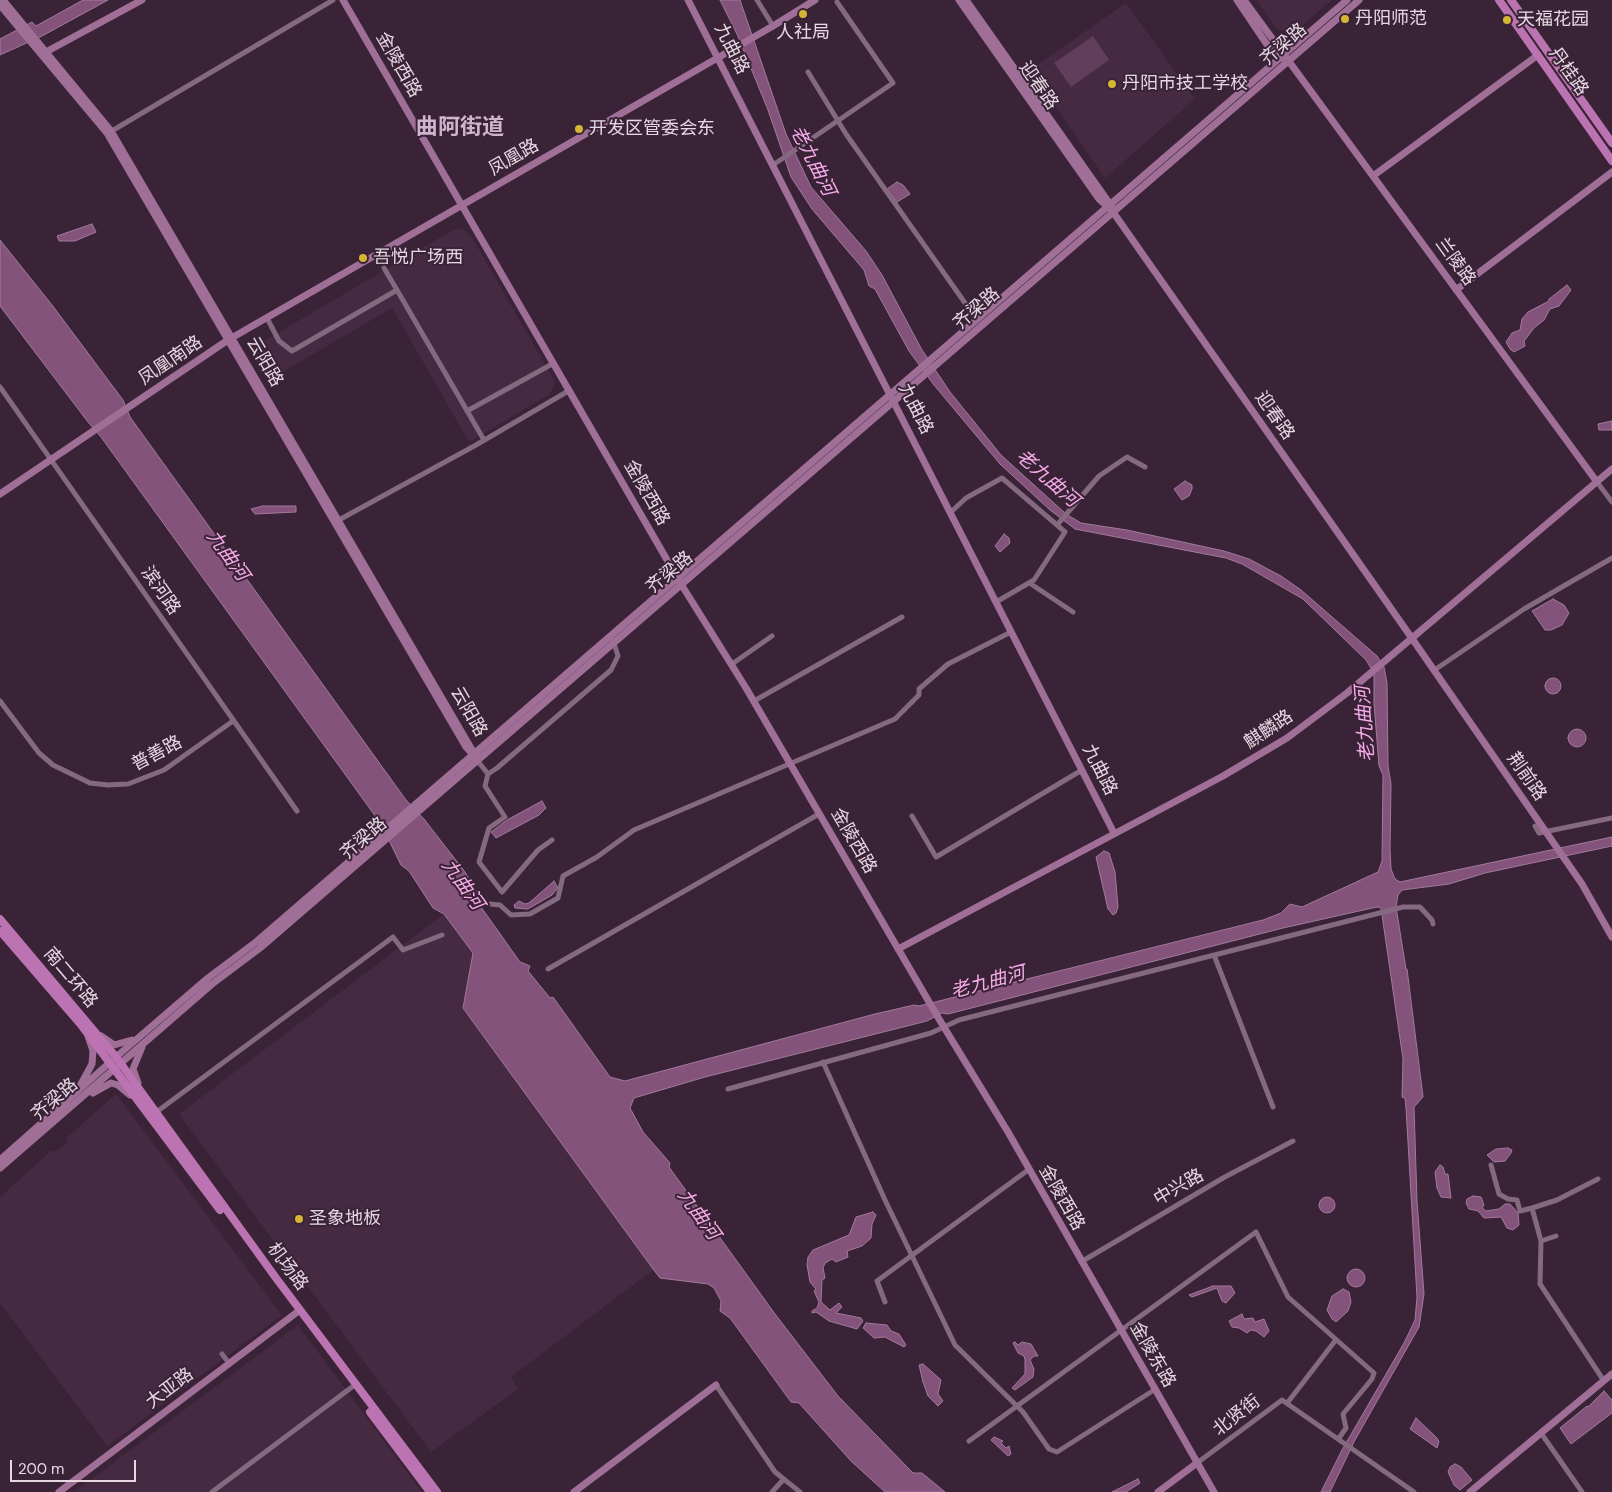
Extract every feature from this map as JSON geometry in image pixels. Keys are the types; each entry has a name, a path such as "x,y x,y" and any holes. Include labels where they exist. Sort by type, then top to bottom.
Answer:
{"main road":[{"name":"丹桂路","path":"1500,0 1612,161"},
{"name":"丹桂路","path":"1511,0 1612,143"},
{"name":"南二环路","path":"0,919 115,1063"},
{"name":"南二环路","path":"0,931 90,1031"},
{"name":"机场路","path":"115,1063 298,1311 437,1492"},
{"name":"机场路","path":"354,1385 430,1492"}],"street":[{"name":"云阳路","path":"3,0 21,26 109,132 466,747 477,760"},
{"path":"44,53 142,0"},
{"path":"109,132 334,0"},
{"name":"金陵西路","path":"343,0 679,580 754,701 927,999 1008,1132 1081,1262"},
{"name":"九曲路","path":"688,0 1114,833"},
{"path":"757,0 773,26"},
{"name":"凤凰路","path":"230,339 719,58 814,0"},
{"name":"迎春路","path":"959,0 1113,212 1412,637"},
{"name":"迎春路","path":"966,0 1108,205"},
{"name":"兰陵路","path":"1237,0 1270,49 1284,57"},
{"name":"兰陵路","path":"1244,0 1597,482"},
{"name":"齐梁路","path":"427,798 477,760 679,580 1013,293 1113,212 1347,0"},
{"name":"齐梁路","path":"933,362 977,320 1013,293 1108,205 1284,57 1359,0"},
{"path":"773,165 893,83 837,2"},
{"name":"云阳路","path":"0,5 21,26"},
{"path":"1373,176 1538,55"},
{"path":"808,72 977,320"},
{"path":"1456,290 1612,172"},
{"path":"384,268 484,440"},
{"path":"267,318 278,341 292,351 398,290"},
{"name":"凤凰南路","path":"50,459 230,339"},
{"path":"467,411 554,363"},
{"name":"滨河路","path":"0,387 297,811"},
{"path":"336,521 484,440 570,390"},
{"path":"1058,524 1099,476 1127,457 1145,467"},
{"path":"0,494 50,459"},
{"name":"麒麟路","path":"898,949 1263,754 1339,699 1612,469"},
{"path":"951,512 958,508 966,498 1002,478 1058,524 1065,532 1031,584 996,602"},
{"path":"1597,482 1612,502"},
{"path":"1436,669 1524,609 1612,558"},
{"path":"1031,584 1074,612"},
{"path":"754,701 902,617"},
{"path":"490,904 500,905 512,915 530,914 558,898 563,876 597,856 634,830 895,719 919,695 919,689 948,664 1011,632"},
{"path":"732,664 772,636"},
{"name":"荆前路","path":"1412,637 1582,884 1612,937"},
{"path":"502,892 479,862 489,828 505,817 485,786 488,774 611,670 618,656 612,638"},
{"name":"齐梁路","path":"115,1063 145,1042 375,844 427,798 473,753 612,638"},
{"name":"普善路","path":"0,700 26,738 53,765 90,783 108,785 128,784 164,770 233,721"},
{"path":"477,760 488,774"},
{"path":"912,816 936,857 1082,770"},
{"path":"548,969 819,814"},
{"path":"1535,826 1539,833 1612,818"},
{"path":"500,905 502,892 538,850 552,840"},
{"name":"齐梁路","path":"0,1160 115,1063 141,1035 208,978 256,942 375,844"},
{"path":"728,1089 931,1033 960,1020 1380,912 1398,908 1420,907 1432,920 1433,924"},
{"path":"151,1110 393,937 403,950 442,935"},
{"path":"1214,955 1273,1107"},
{"path":"90,1031 114,1045 123,1044 141,1035"},
{"path":"75,1098 92,1064 93,1051 90,1031"},
{"path":"145,1042 133,1069 134,1076 151,1110"},
{"path":"823,1062 912,1256 956,1345 1036,1428 1049,1449 1057,1452 1154,1390"},
{"path":"75,1098 111,1083 124,1088 151,1110"},
{"name":"齐梁路","path":"0,1168 75,1098"},
{"name":"中兴路","path":"1081,1262 1223,1178 1292,1141"},
{"path":"1491,1165 1499,1194 1508,1199 1517,1200 1520,1211 1557,1200 1598,1180"},
{"path":"885,1302 877,1281 1028,1170"},
{"path":"1532,1208 1541,1241 1540,1284 1604,1381"},
{"path":"969,1441 1256,1232 1288,1297 1374,1373 1372,1379 1343,1414 1346,1428 1341,1440"},
{"path":"1541,1241 1556,1236"},
{"name":"金陵东路","path":"1081,1262 1214,1492"},
{"name":"大亚路","path":"59,1492 298,1311"},
{"path":"1288,1402 1335,1340"},
{"path":"222,1354 229,1363"},
{"path":"1470,1492 1612,1374"},
{"path":"212,1492 354,1385"},
{"path":"574,1492 716,1385 746,1432 775,1472 800,1492"},
{"name":"北贤街","path":"1197,1463 1282,1400 1288,1402 1414,1492"},
{"path":"1541,1433 1582,1492"},
{"path":"1158,1492 1197,1463"},
{"path":"772,1492 784,1480"}],"shaded area":[{"path":"1256,0 1332,0 1293,33 1288,33 1277,29"},
{"name":"丹阳市技工学校","path":"1126,3 1195,99 1105,178 1030,70"},
{"path":"1093,36 1109,60 1071,87 1054,63"},
{"path":"463,229 472,237 555,382 550,394 469,442 392,308 267,381 252,355 254,347 453,230"},
{"path":"444,914 473,953 463,1008 653,1270 511,1377 518,1389 431,1452 179,1114"},
{"path":"116,1094 282,1315 107,1446 0,1303 0,1197 51,1151 56,1151 67,1143 65,1139"},
{"path":"298,1325 422,1492 74,1492"}],"water":[{"path":"83,0 108,0 42,36 0,55 0,39 32,22 36,26"},
{"name":"九曲河","path":"720,0 740,0 786,134 811,187 866,251 882,275 922,350 950,392 1001,455 1066,514 1081,523 1127,530 1224,551 1249,559 1281,576 1301,590 1377,656 1384,667 1387,683 1388,766 1391,784 1390,849 1391,869 1395,879 1400,882 1612,837 1612,846 1485,873 1449,884 1402,890 1398,895 1396,907 1407,969 1423,1097 1414,1107 1417,1201 1424,1294 1419,1327 1355,1440 1330,1492 1321,1492 1342,1450 1404,1343 1415,1320 1417,1297 1406,1108 1405,1098 1402,1097 1403,1059 1381,908 1377,907 1283,928 948,1014 942,1013 927,1021 705,1077 634,1098 630,1108 643,1132 670,1163 669,1167 775,1314 838,1396 913,1473 922,1473 945,1492 885,1492 851,1461 799,1403 791,1402 730,1318 720,1311 721,1301 714,1288 708,1284 660,1278 653,1269 463,1008 473,953 444,914 433,908 409,871 401,865 381,824 101,437 0,306 0,240 52,305 123,400 130,417 406,800 424,819 465,872 479,896 481,907 520,962 530,966 528,971 550,998 553,997 610,1077 625,1081 875,1014 914,1005 919,1006 1263,920 1281,913 1290,904 1302,907 1378,872 1382,861 1383,775 1379,766 1374,703 1374,673 1366,660 1303,599 1242,564 1226,558 1075,529 1050,510 1000,464 934,385 909,351 875,289 869,286 864,270 812,209 791,177 768,110 737,34"},
{"path":"897,182 903,185 910,194 897,202 887,189"},
{"path":"92,224 96,232 75,241 59,241 57,236"},
{"path":"1567,285 1571,290 1559,306 1550,309 1544,320 1534,328 1524,341 1525,346 1514,352 1510,349 1506,342 1512,333 1520,330 1522,319 1528,312 1549,301"},
{"path":"1612,421 1612,430 1599,430 1598,424"},
{"path":"1185,481 1192,485 1192,489 1189,496 1182,500 1174,489"},
{"path":"263,506 296,506 296,512 255,514 251,509"},
{"path":"1004,534 1009,538 1010,543 1000,552 995,546"},
{"path":"1553,599 1564,605 1569,613 1562,625 1551,630 1545,630 1532,611"},
{"path":"1553,678 1559,680 1561,686 1559,692 1553,694 1547,692 1545,686 1547,680"},
{"path":"1577,729 1585,734 1586,738 1581,746 1577,747 1569,742 1568,738 1573,730"},
{"path":"542,801 546,808 539,815 496,838 491,832 507,820"},
{"path":"1104,851 1109,853 1115,872 1118,907 1113,915 1108,909 1096,857"},
{"path":"554,881 558,888 552,895 528,909 515,908 514,905 519,901 525,904 529,903"},
{"path":"1508,1148 1512,1150 1505,1161 1494,1162 1487,1155 1496,1149"},
{"path":"1440,1165 1443,1167 1445,1174 1448,1174 1451,1198 1441,1197 1437,1188 1435,1172"},
{"path":"1473,1196 1481,1197 1484,1205 1482,1208 1486,1211 1499,1209 1505,1204 1510,1204 1518,1213 1519,1225 1513,1230 1507,1228 1501,1217 1484,1218 1478,1211 1469,1209 1466,1203 1467,1199"},
{"path":"1324,1197 1330,1197 1335,1202 1333,1211 1324,1213 1319,1208 1319,1202"},
{"path":"873,1212 876,1215 872,1224 871,1238 862,1246 847,1251 848,1257 836,1262 832,1259 825,1263 823,1268 825,1278 822,1280 821,1302 830,1310 839,1303 842,1307 836,1313 861,1318 863,1321 857,1329 829,1321 816,1312 812,1313 817,1308 819,1302 814,1291 816,1289 810,1282 807,1265 808,1257 813,1250 849,1235 856,1217"},
{"path":"1356,1269 1362,1272 1365,1278 1362,1284 1356,1287 1350,1284 1347,1278 1350,1272"},
{"path":"1213,1286 1231,1286 1235,1293 1226,1303 1222,1301 1217,1288 1192,1297 1189,1295"},
{"path":"1343,1289 1349,1292 1351,1302 1348,1311 1336,1322 1327,1310 1332,1296"},
{"path":"1242,1314 1244,1319 1253,1318 1255,1322 1264,1319 1269,1331 1264,1337 1256,1331 1251,1330 1247,1333 1239,1328 1232,1327 1229,1321"},
{"path":"866,1323 887,1325 891,1331 899,1334 906,1345 904,1347 885,1337 874,1338 863,1328"},
{"path":"1015,1342 1018,1345 1022,1342 1031,1344 1038,1356 1034,1356 1030,1360 1034,1369 1033,1377 1015,1390 1012,1388 1025,1374 1025,1360 1024,1356 1018,1353 1013,1343"},
{"path":"923,1364 941,1380 938,1394 943,1401 938,1406 928,1396 923,1382 919,1365"},
{"path":"1604,1391 1612,1400 1612,1413 1571,1444 1560,1428 1588,1407"},
{"path":"1416,1418 1437,1438 1439,1442 1437,1448 1410,1429"},
{"path":"994,1437 1003,1441 1001,1443 1006,1448 1009,1446 1011,1454 1008,1456 991,1440"},
{"path":"1455,1464 1461,1467 1472,1480 1460,1490 1454,1485 1448,1472 1450,1467"},
{"path":"1138,1479 1140,1483 1126,1492 1112,1492"}],"place":[{"name":"人社局","path":"803,14"},
{"name":"丹阳师范","path":"1345,19"},
{"name":"天福花园","path":"1507,20"},
{"name":"丹阳市技工学校","path":"1112,84"},
{"name":"开发区管委会东","path":"579,129"},
{"name":"吾悦广场西","path":"363,258"},
{"name":"圣象地板","path":"299,1219"}],"district":[{"name":"曲阿街道","path":"460,128"}],"water label":[{"name":"老九曲河","path":"812,161"},
{"name":"老九曲河","path":"1047,479"},
{"name":"老九曲河","path":"1366,724"},
{"name":"老九曲河","path":"988,983"}]}
